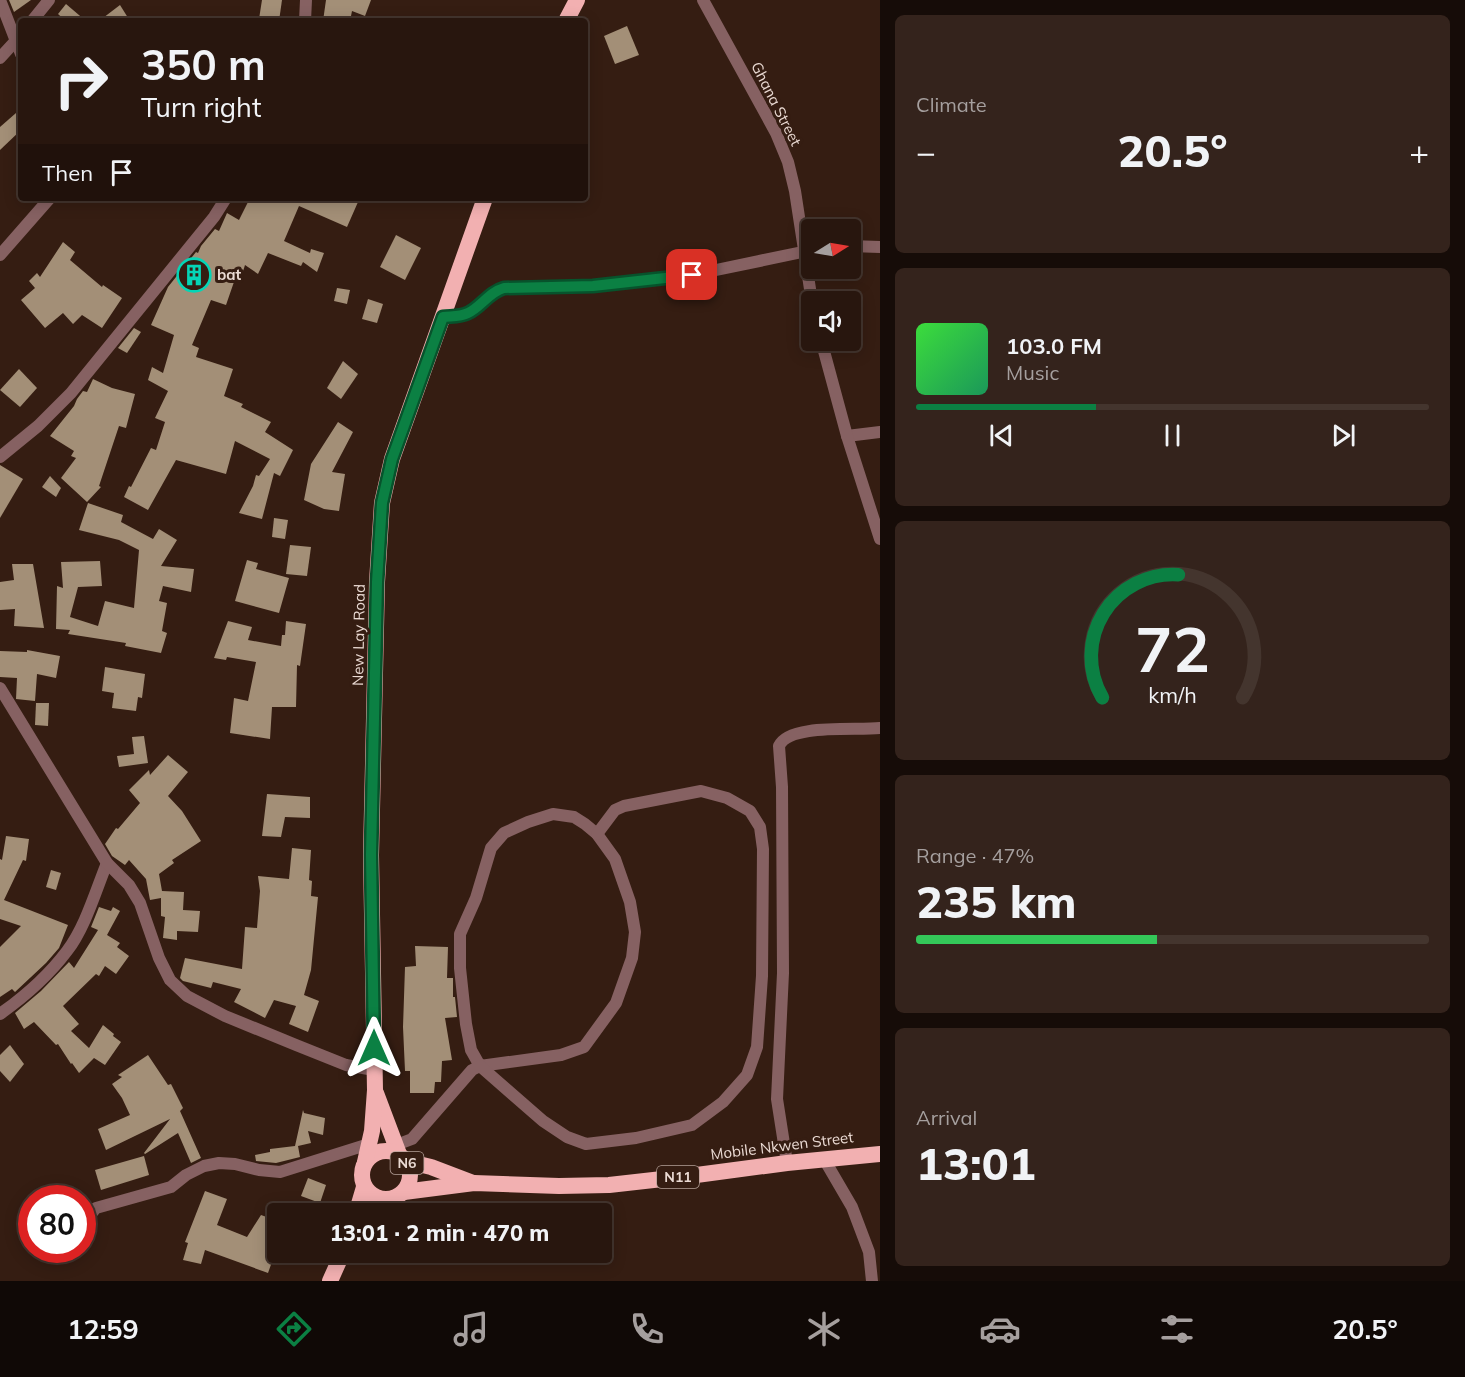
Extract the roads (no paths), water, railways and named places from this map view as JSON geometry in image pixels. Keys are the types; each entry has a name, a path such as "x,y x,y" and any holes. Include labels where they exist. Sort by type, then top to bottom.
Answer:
{"highway":[{"path":"568,18 577,0"},
{"name":"New Lay Road","path":"375,1090 371,855 377,582 382,503 392,459 484,201"},
{"name":"N6","path":"375,1090 410,1170 410,1181 401,1194 389,1203"},
{"name":"N6","path":"359,1203 364,1187 362,1170 369,1143 375,1090"},
{"name":"N6","path":"365,1162 372,1155 381,1151 401,1153"},
{"name":"N11","path":"401,1153 474,1183"},
{"name":"Mobile Nkwen Street","path":"474,1183 609,1185 880,1154"},
{"name":"N11","path":"401,1194 474,1183"},
{"name":"N6","path":"364,1187 380,1199 389,1200 401,1194"},
{"path":"330,1281 338,1263"}],"street":[{"path":"0,0 18,42"},
{"path":"34,18 49,0"},
{"path":"305,18 306,0"},
{"name":"Ghana Street","path":"703,0 776,133 788,162 801,219"},
{"path":"0,58 18,45"},
{"path":"0,255 47,201"},
{"path":"0,457 38,426 71,393 214,217 224,201"},
{"path":"861,246 880,247"},
{"path":"443,317 460,316 470,312 496,290 504,288 593,286 692,275 801,252"},
{"path":"823,351 880,539"},
{"path":"847,436 880,432"},
{"path":"0,688 107,863 129,885 140,903 159,958 170,980 187,996 225,1016 346,1065 374,1070"},
{"path":"787,1163 777,1099 783,974 782,787 779,746 782,740 792,735 819,730 880,728"},
{"path":"401,1153 472,1070 480,1066 561,1055 584,1047 616,1003 632,958 635,932 630,902 615,859 597,834 574,818 553,814 504,833 491,848 476,898 460,934 460,968 466,1024 471,1050 480,1066 543,1121 567,1137 586,1144 636,1138 692,1125 723,1102 747,1075 757,1047 762,976 763,849 760,827 750,811 727,798 701,791 624,806 615,810 597,834"},
{"path":"0,1014 46,974 68,951 107,863"},
{"path":"96,1208 171,1187 186,1175 219,1162 280,1172 369,1143"},
{"path":"824,1159 852,1207 869,1252 872,1281"}],"place":[{"name":"bat","path":"194,275"}]}
